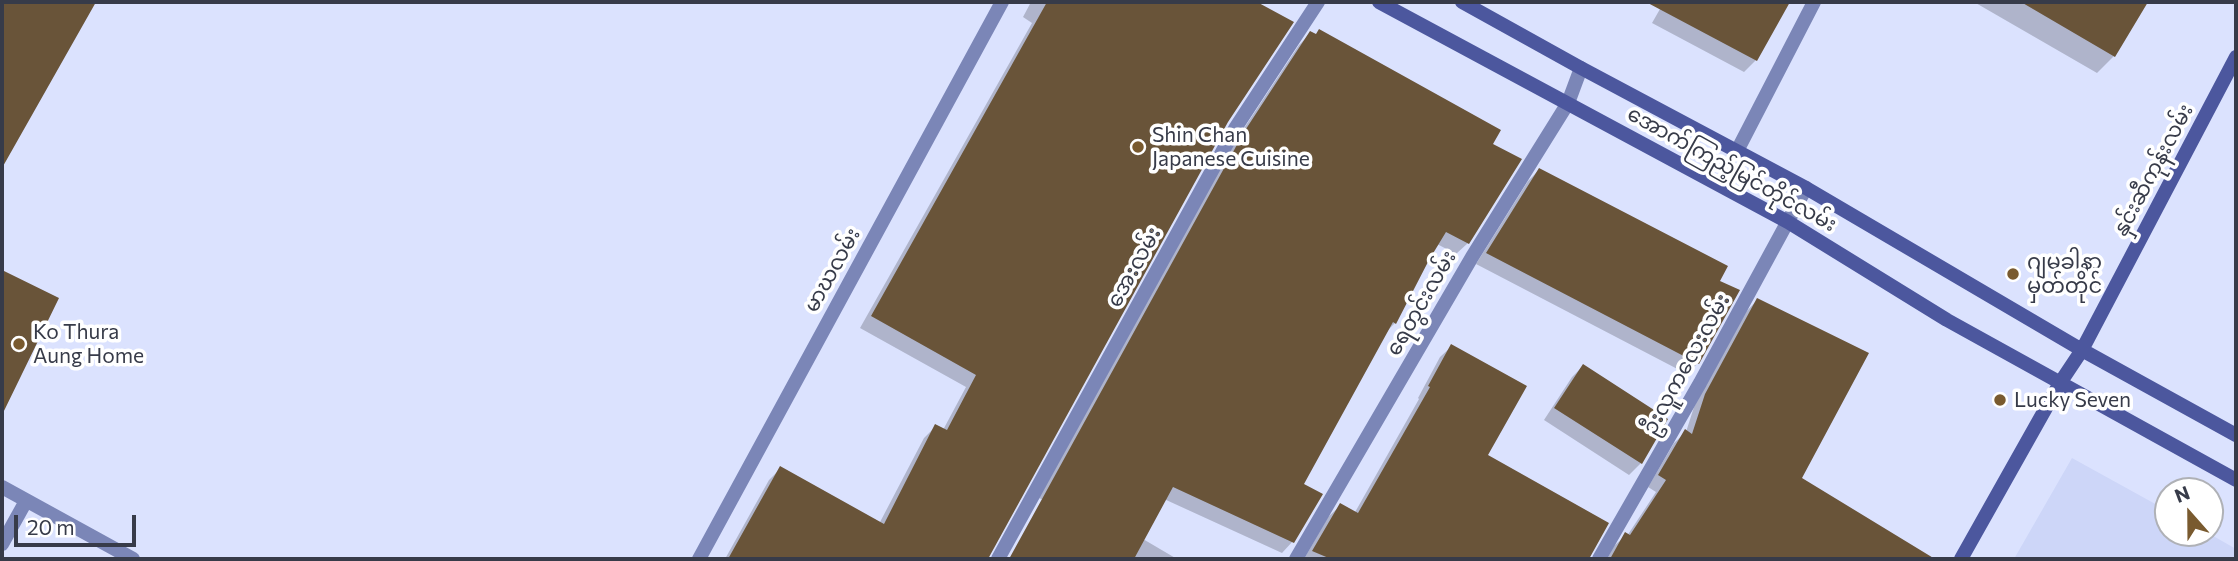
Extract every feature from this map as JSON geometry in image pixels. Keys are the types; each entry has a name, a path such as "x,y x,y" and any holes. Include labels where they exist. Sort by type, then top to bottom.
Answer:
{"main road":[{"name":"အောက်ကြည့်မြင်တိုင်လမ်း","path":"1379,2 1787,222 1947,320 2236,480"},
{"name":"အောက်ကြည့်မြင်တိုင်လမ်း","path":"1462,2 1806,188 2081,350 2236,435"},
{"name":"နှင်းဆီကုန်းလမ်း","path":"1961,559 2081,350 2236,57"}],"street":[{"name":"မာဃလမ်း","path":"699,559 1002,2"},
{"name":"အေးလမ်း","path":"998,559 1236,127 1318,2"},
{"path":"1737,151 1814,2"},
{"name":"ရေတွင်းလမ်း","path":"1296,559 1472,257 1568,103 1581,68"},
{"name":"ဦးလူကလေးလမ်း","path":"1599,559 1700,383 1806,188"},
{"path":"2,487 133,559"},
{"path":"2,544 26,501"}],"shaded area":[{"path":"2072,458 2154,503 2154,547 2224,547 2224,542 2236,549 2236,559 2014,559"}],"building":[{"path":"2,2 96,2 2,168"},
{"path":"1047,2 1257,2 1294,22 1228,122 988,559 728,559 780,466 884,524 935,424 947,430 976,375 871,316"},
{"path":"1646,2 1790,2 1757,61"},
{"path":"2021,2 2148,2 2115,57"},
{"path":"1319,29 1501,130 1493,144 1522,159 1469,244 1446,232 1429,260 1396,324 1393,322 1304,484 1323,494 1294,543 1173,487 1134,559 1009,559 1244,132 1310,31 1316,34"},
{"path":"1539,168 1728,266 1720,281 1740,290 1699,364 1486,253"},
{"name":"Ko Thura Aung Home","path":"2,270 59,298 2,415"},
{"path":"1757,298 1869,353 1802,478 1935,559 1610,559 1625,532 1630,535 1666,480 1658,475 1685,429 1692,434 1705,394"},
{"path":"1451,344 1527,386 1488,455 1609,523 1589,559 1331,559 1312,551 1340,503 1358,513 1430,387 1428,386"},
{"path":"1583,364 1668,419 1642,464 1554,408"}],"place":[{"name":"Shin Chan Japanese Cuisine","path":"1138,147"},
{"name":"ဂျမခါနာ မှတ်တိုင်","path":"2013,274"},
{"name":"Ko Thura Aung Home","path":"19,344"},
{"name":"Lucky Seven","path":"2000,400"}]}
